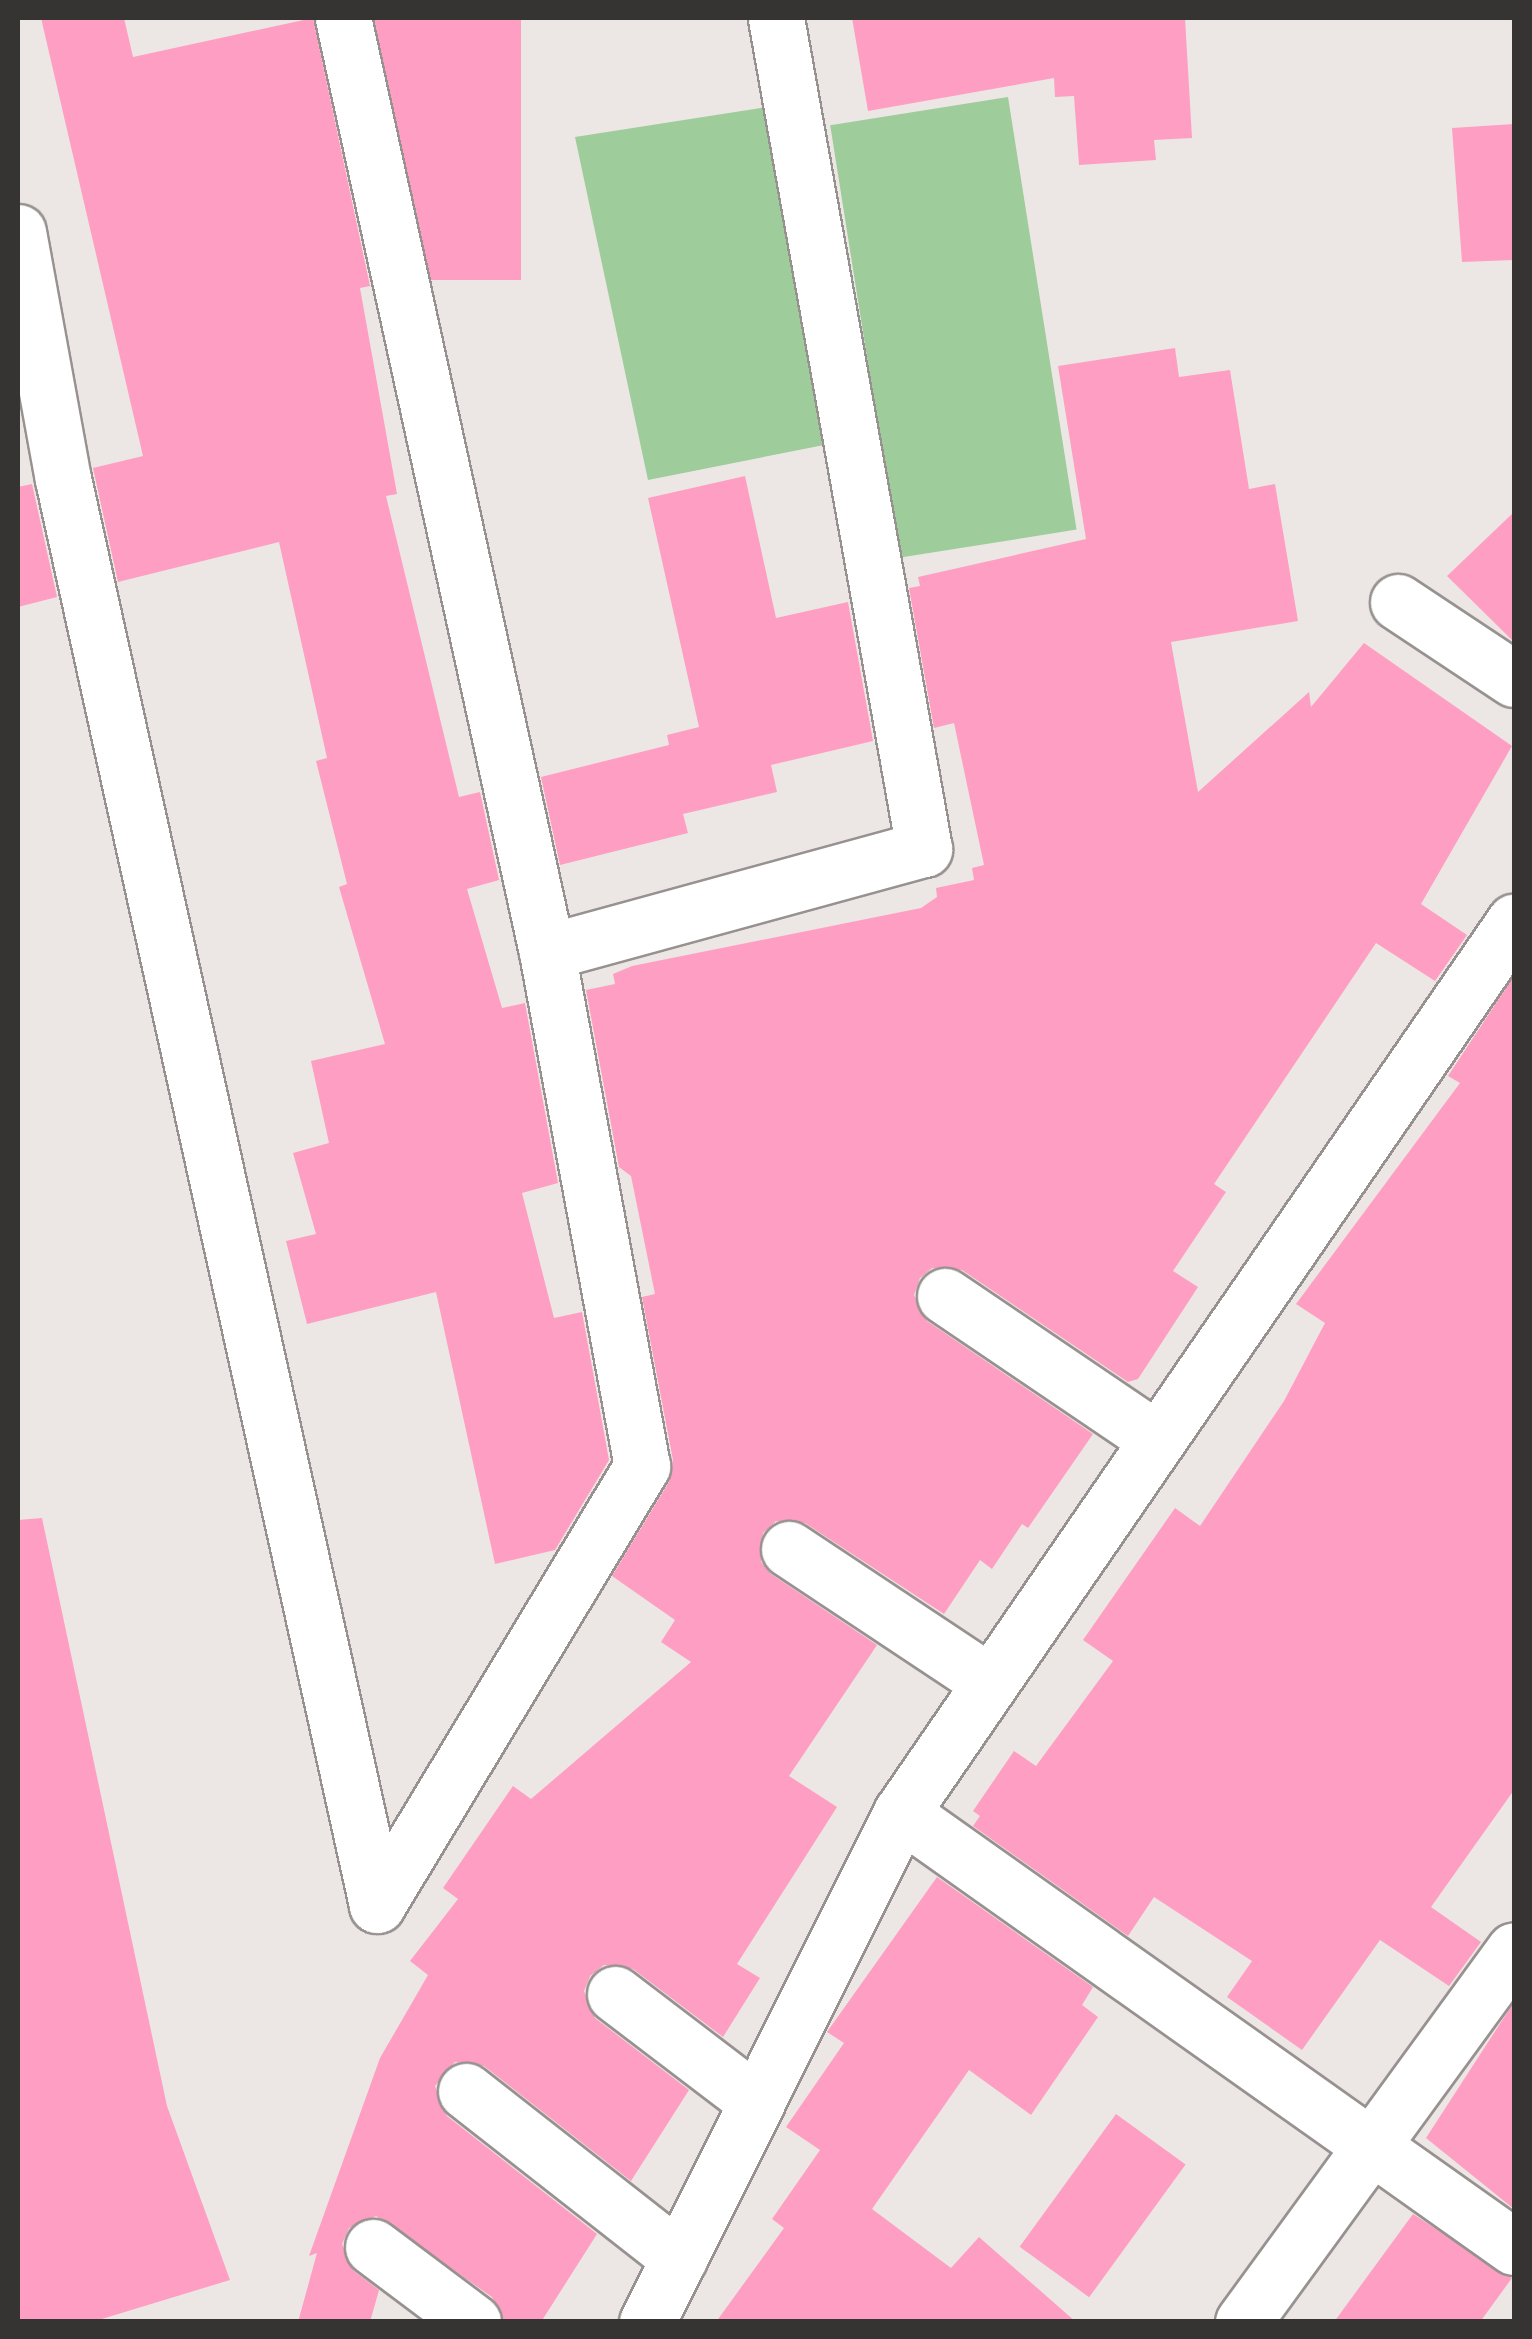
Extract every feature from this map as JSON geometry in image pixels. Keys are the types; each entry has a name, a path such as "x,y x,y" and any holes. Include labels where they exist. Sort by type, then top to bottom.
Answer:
{"street":[{"path":"18,232 63,480 377,1905 642,1466 548,952 343,18"},
{"path":"548,952 924,848 776,18"},
{"path":"1398,602 1514,680"},
{"path":"647,2322 901,1813 986,1680 1514,922"},
{"path":"945,1296 1154,1438"},
{"path":"789,1549 986,1680"},
{"path":"901,1813 1514,2247"},
{"path":"1243,2322 1514,1950"},
{"path":"615,1994 757,2102"},
{"path":"466,2091 679,2258"},
{"path":"373,2247 473,2322"}],"green space":[{"path":"1008,97 1077,530 899,558 830,125"},
{"path":"768,107 824,397 817,409 824,445 648,480 575,137"}],"building":[{"path":"41,18 124,18 133,57 313,18 370,286 360,288 397,494 386,496 459,797 480,792 499,880 467,889 502,1008 525,1003 558,1183 522,1193 554,1318 582,1312 609,1460 555,1550 495,1564 436,1292 307,1324 286,1241 316,1234 293,1153 329,1143 311,1061 385,1044 339,887 347,884 316,761 327,758 279,542 118,582 93,468 143,456"},
{"path":"375,18 521,18 521,280 375,280"},
{"path":"852,18 1185,18 1192,138 1154,140 1156,160 1079,165 1074,96 1055,97 1054,78 868,111"},
{"path":"1514,124 1514,260 1462,262 1452,128"},
{"path":"1175,348 1179,377 1230,370 1249,489 1275,484 1298,621 1171,642 1198,792 1309,692 1311,707 1364,643 1512,746 1421,904 1467,935 1435,981 1376,943 1214,1184 1226,1192 1173,1271 1198,1287 1138,1379 1128,1382 962,1270 932,1268 920,1278 914,1295 927,1321 1093,1434 1028,1528 1022,1524 992,1569 980,1560 944,1614 805,1523 776,1521 763,1533 761,1562 771,1574 877,1645 789,1776 837,1807 737,1964 760,1978 723,2037 633,1969 604,1965 590,1976 584,1991 595,2018 689,2090 631,2181 484,2066 455,2062 435,2086 447,2116 597,2234 541,2322 504,2322 492,2297 376,2216 349,2228 342,2244 354,2271 379,2290 370,2322 298,2322 317,2253 309,2256 380,2058 428,1975 410,1961 458,1899 443,1888 513,1786 531,1799 691,1662 661,1642 675,1620 612,1576 669,1482 673,1460 642,1297 655,1294 631,1176 619,1167 586,990 615,984 613,974 632,966 921,908 937,897 936,888 974,880 972,868 984,865 954,723 934,728 909,588 920,586 918,577 1086,539 1058,366"},
{"path":"745,476 776,618 848,602 873,741 771,765 777,792 683,814 688,833 560,865 541,777 669,745 667,735 699,727 648,498"},
{"path":"32,484 57,597 18,607 18,487"},
{"path":"1514,512 1514,642 1447,576"},
{"path":"1514,976 1514,1790 1431,1907 1481,1942 1449,1986 1380,1940 1302,2050 1227,1997 1252,1961 1154,1897 1128,1936 973,1826 980,1816 973,1811 1014,1751 1036,1766 1113,1661 1083,1640 1175,1508 1200,1526 1284,1401 1325,1323 1296,1304 1460,1083 1448,1076"},
{"path":"42,1518 167,2106 230,2280 92,2322 18,2322 18,1520"},
{"path":"937,1877 1093,1987 1082,2005 1098,2017 1031,2115 969,2070 872,2209 951,2268 979,2237 1076,2322 716,2322 784,2228 772,2219 820,2150 786,2127 844,2043 827,2032"},
{"path":"1514,2002 1514,2209 1426,2138"},
{"path":"1116,2114 1186,2165 1089,2297 1020,2247"},
{"path":"1413,2214 1512,2278 1480,2322 1334,2322"}]}
